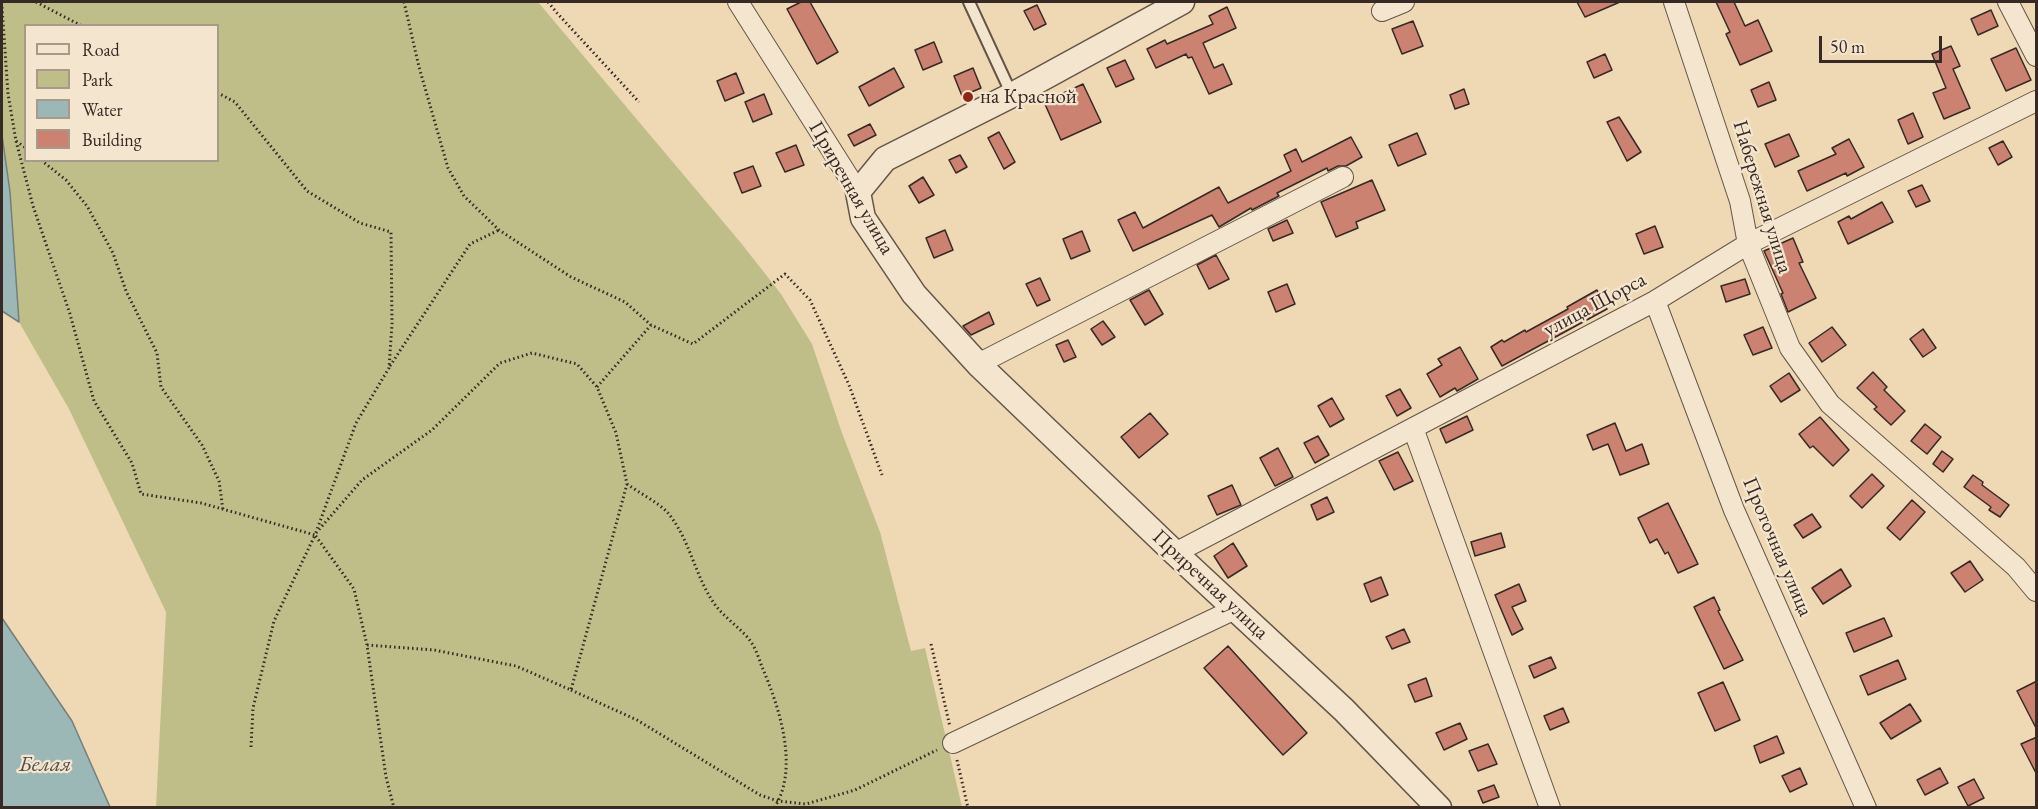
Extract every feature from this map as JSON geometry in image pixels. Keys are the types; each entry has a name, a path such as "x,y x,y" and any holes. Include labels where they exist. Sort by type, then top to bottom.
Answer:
{"street":[{"name":"Приречная улица","path":"738,2 858,192 863,218 914,294 978,364 1175,553 1344,710 1439,807"},
{"path":"858,192 885,159 1012,95 1182,2"},
{"path":"1382,11 1404,2"},
{"name":"Набережная улица","path":"1674,2 1740,201 1748,244 1790,348 1830,404 2016,567 2037,591"},
{"path":"2008,2 2037,56"},
{"name":"улица Щорса","path":"1175,553 1655,301 1748,244 2037,101"},
{"path":"978,364 1343,177"},
{"name":"Проточная улица","path":"1655,301 1734,510 1866,807"},
{"path":"1413,428 1550,807"},
{"path":"953,743 1235,609"}],"lane":[{"path":"969,2 1012,95"}],"path":[{"path":"36,2 78,24"},
{"path":"404,2 419,67 448,168 464,196 499,230 571,277 625,302 651,325 693,344 785,274 810,300 849,385 882,475"},
{"path":"548,2 639,102"},
{"path":"2,7 8,94 16,141 33,206 70,314 94,400 132,463 141,494 201,503 315,535 354,589 367,645 386,777 394,807"},
{"path":"219,94 235,102 308,191 360,223 392,232 392,324 389,368"},
{"path":"16,141 24,147"},
{"path":"44,162 66,180 87,206 113,253 126,291 157,353 160,387 202,445 219,481 223,510"},
{"path":"251,747 253,708 274,621 315,535 356,423 470,244 499,230"},
{"path":"597,387 651,325"},
{"path":"315,535 362,480 432,430 500,363 532,353 577,364 597,387 616,433 627,484 571,690"},
{"path":"627,484 667,512 686,541 701,582 716,607 752,642 772,691 784,731 785,776 774,807"},
{"path":"367,645 434,650 516,666 637,720 760,795 778,801 806,804 855,790 953,743"}],"green space":[{"path":"2,2 538,2 741,243 781,294 812,344 842,433 880,532 911,651 925,648 962,807 156,807 166,612 69,409 19,322 10,192 2,135"}],"water":[{"path":"2,135 10,192 19,322 2,311"},
{"name":"Белая","path":"2,618 72,721 110,807 2,807"}],"building":[{"path":"801,2 810,2 838,52 817,64 787,9"},
{"path":"1577,2 1620,2 1585,17"},
{"path":"1716,2 1734,2 1745,26 1758,20 1772,51 1740,65 1726,34 1730,32"},
{"path":"1037,5 1046,24 1034,30 1024,11"},
{"path":"1227,7 1236,28 1203,43 1214,68 1223,64 1232,84 1209,94 1192,57 1188,58 1186,54 1156,68 1147,49 1165,40 1167,44 1213,24 1209,16"},
{"path":"1991,10 1998,26 1978,35 1971,19"},
{"path":"1413,21 1423,46 1402,54 1392,29"},
{"path":"934,42 942,62 923,70 915,50"},
{"path":"1951,46 1960,66 1953,69 1970,108 1944,119 1933,93 1946,88 1932,54"},
{"path":"2016,48 2031,80 2006,91 1991,59"},
{"path":"1605,54 1612,70 1594,78 1587,62"},
{"path":"1125,60 1134,79 1116,87 1107,68"},
{"path":"894,68 904,87 869,106 859,87"},
{"path":"973,68 981,88 962,96 954,76"},
{"path":"736,73 744,93 725,101 717,81"},
{"path":"1769,82 1776,100 1758,107 1751,90"},
{"path":"1083,84 1101,122 1061,140 1044,102"},
{"path":"1464,89 1469,104 1455,109 1450,95"},
{"path":"764,94 772,114 753,122 745,102"},
{"path":"1913,113 1923,137 1908,144 1898,120"},
{"path":"1619,117 1641,152 1627,161 1607,122"},
{"path":"870,124 876,135 854,146 848,135"},
{"path":"999,132 1015,162 1004,169 988,138"},
{"path":"1417,133 1426,154 1398,166 1389,145"},
{"path":"1789,134 1799,156 1775,167 1765,144"},
{"path":"1351,137 1362,157 1346,166 1338,166 1328,171 1327,168 1277,193 1279,196 1252,210 1251,208 1219,227 1212,215 1133,251 1118,220 1135,212 1143,228 1219,187 1228,203 1291,171 1284,155 1296,149 1302,162"},
{"path":"1849,139 1864,167 1807,191 1798,171 1836,154 1832,148"},
{"path":"2003,141 2012,157 1998,165 1989,148"},
{"path":"796,145 804,165 785,172 776,153"},
{"path":"960,155 967,167 956,173 949,160"},
{"path":"753,166 761,186 742,193 734,173"},
{"path":"923,177 934,195 919,203 909,186"},
{"path":"1372,180 1385,210 1356,222 1358,228 1336,237 1321,202"},
{"path":"1922,185 1930,201 1916,207 1908,191"},
{"path":"1882,202 1893,222 1848,244 1838,222 1849,216 1851,219"},
{"path":"1287,220 1293,233 1273,241 1268,229"},
{"path":"1655,226 1663,247 1644,254 1636,234"},
{"path":"945,230 953,250 934,258 926,238"},
{"path":"1082,231 1090,251 1071,259 1063,239"},
{"path":"1793,238 1803,262 1799,263 1816,298 1788,312 1781,294 1783,293 1764,251"},
{"path":"1216,255 1229,279 1209,289 1197,265"},
{"path":"1040,278 1050,300 1037,306 1026,284"},
{"path":"1745,279 1750,294 1726,302 1721,286"},
{"path":"1287,284 1295,304 1276,312 1268,292"},
{"path":"1149,290 1163,314 1145,325 1130,300"},
{"path":"1597,290 1607,309 1502,366 1491,347 1525,330 1526,332"},
{"path":"989,312 994,324 971,335 963,326"},
{"path":"1103,321 1115,337 1102,345 1091,329"},
{"path":"1763,327 1772,348 1753,355 1744,335"},
{"path":"1832,327 1846,345 1822,362 1809,343"},
{"path":"1923,329 1936,348 1923,357 1910,339"},
{"path":"1068,340 1076,357 1064,362 1056,345"},
{"path":"1460,347 1478,379 1457,391 1455,388 1440,397 1427,374 1442,365 1438,359"},
{"path":"1873,372 1887,387 1884,390 1905,411 1891,425 1874,409 1877,407 1857,388"},
{"path":"1789,373 1800,390 1781,402 1770,386"},
{"path":"1400,389 1411,408 1397,416 1386,396"},
{"path":"1332,398 1344,419 1330,427 1318,406"},
{"path":"1150,413 1168,434 1139,458 1121,437"},
{"path":"1467,416 1473,430 1446,443 1440,429"},
{"path":"1820,417 1849,450 1833,466 1813,446 1810,448 1799,434"},
{"path":"1615,423 1626,451 1642,444 1649,464 1620,475 1608,444 1593,450 1587,435"},
{"path":"1925,424 1941,437 1927,454 1911,441"},
{"path":"1318,436 1329,455 1315,463 1304,443"},
{"path":"1278,448 1293,477 1275,486 1260,458"},
{"path":"1942,451 1953,459 1943,472 1933,464"},
{"path":"1398,452 1413,481 1394,490 1379,461"},
{"path":"1872,474 1884,486 1862,508 1850,496"},
{"path":"1973,475 1983,482 1982,485 2009,505 2000,517 1989,510 1991,507 1964,487"},
{"path":"1232,485 1241,505 1217,515 1208,496"},
{"path":"1327,497 1334,512 1317,520 1311,505"},
{"path":"1912,500 1925,512 1900,540 1887,528"},
{"path":"1668,503 1698,564 1678,573 1668,552 1665,554 1657,539 1650,543 1638,518"},
{"path":"1812,514 1821,527 1803,538 1794,525"},
{"path":"1501,533 1505,547 1475,556 1471,542"},
{"path":"1233,543 1247,566 1228,578 1214,556"},
{"path":"1970,561 1983,580 1965,592 1951,573"},
{"path":"1841,569 1851,586 1823,604 1812,588"},
{"path":"1381,577 1388,595 1371,602 1364,584"},
{"path":"1519,584 1526,601 1512,607 1523,629 1512,635 1495,595"},
{"path":"1714,597 1720,610 1718,611 1743,660 1724,669 1694,607"},
{"path":"1884,618 1892,636 1854,652 1846,633"},
{"path":"1404,629 1410,642 1392,649 1386,637"},
{"path":"1228,646 1307,733 1283,755 1204,668"},
{"path":"1551,657 1556,668 1534,678 1529,666"},
{"path":"1898,660 1906,679 1868,695 1860,676"},
{"path":"1426,678 1432,696 1415,702 1408,685"},
{"path":"2037,681 2037,730 2017,691"},
{"path":"1723,682 1740,720 1715,731 1698,693"},
{"path":"1910,704 1921,721 1891,739 1880,723"},
{"path":"1563,708 1569,722 1550,730 1544,716"},
{"path":"1460,723 1467,739 1444,750 1436,733"},
{"path":"1777,736 1784,753 1760,763 1754,746"},
{"path":"2037,737 2037,775 2021,744"},
{"path":"1488,744 1497,764 1478,771 1469,751"},
{"path":"1800,768 1807,784 1790,792 1782,776"},
{"path":"1940,768 1948,783 1925,795 1917,780"},
{"path":"1974,779 1984,798 1968,806 1958,787"},
{"path":"1494,785 1499,797 1483,803 1478,791"}],"place":[{"name":"на Красной","path":"968,97"}]}
